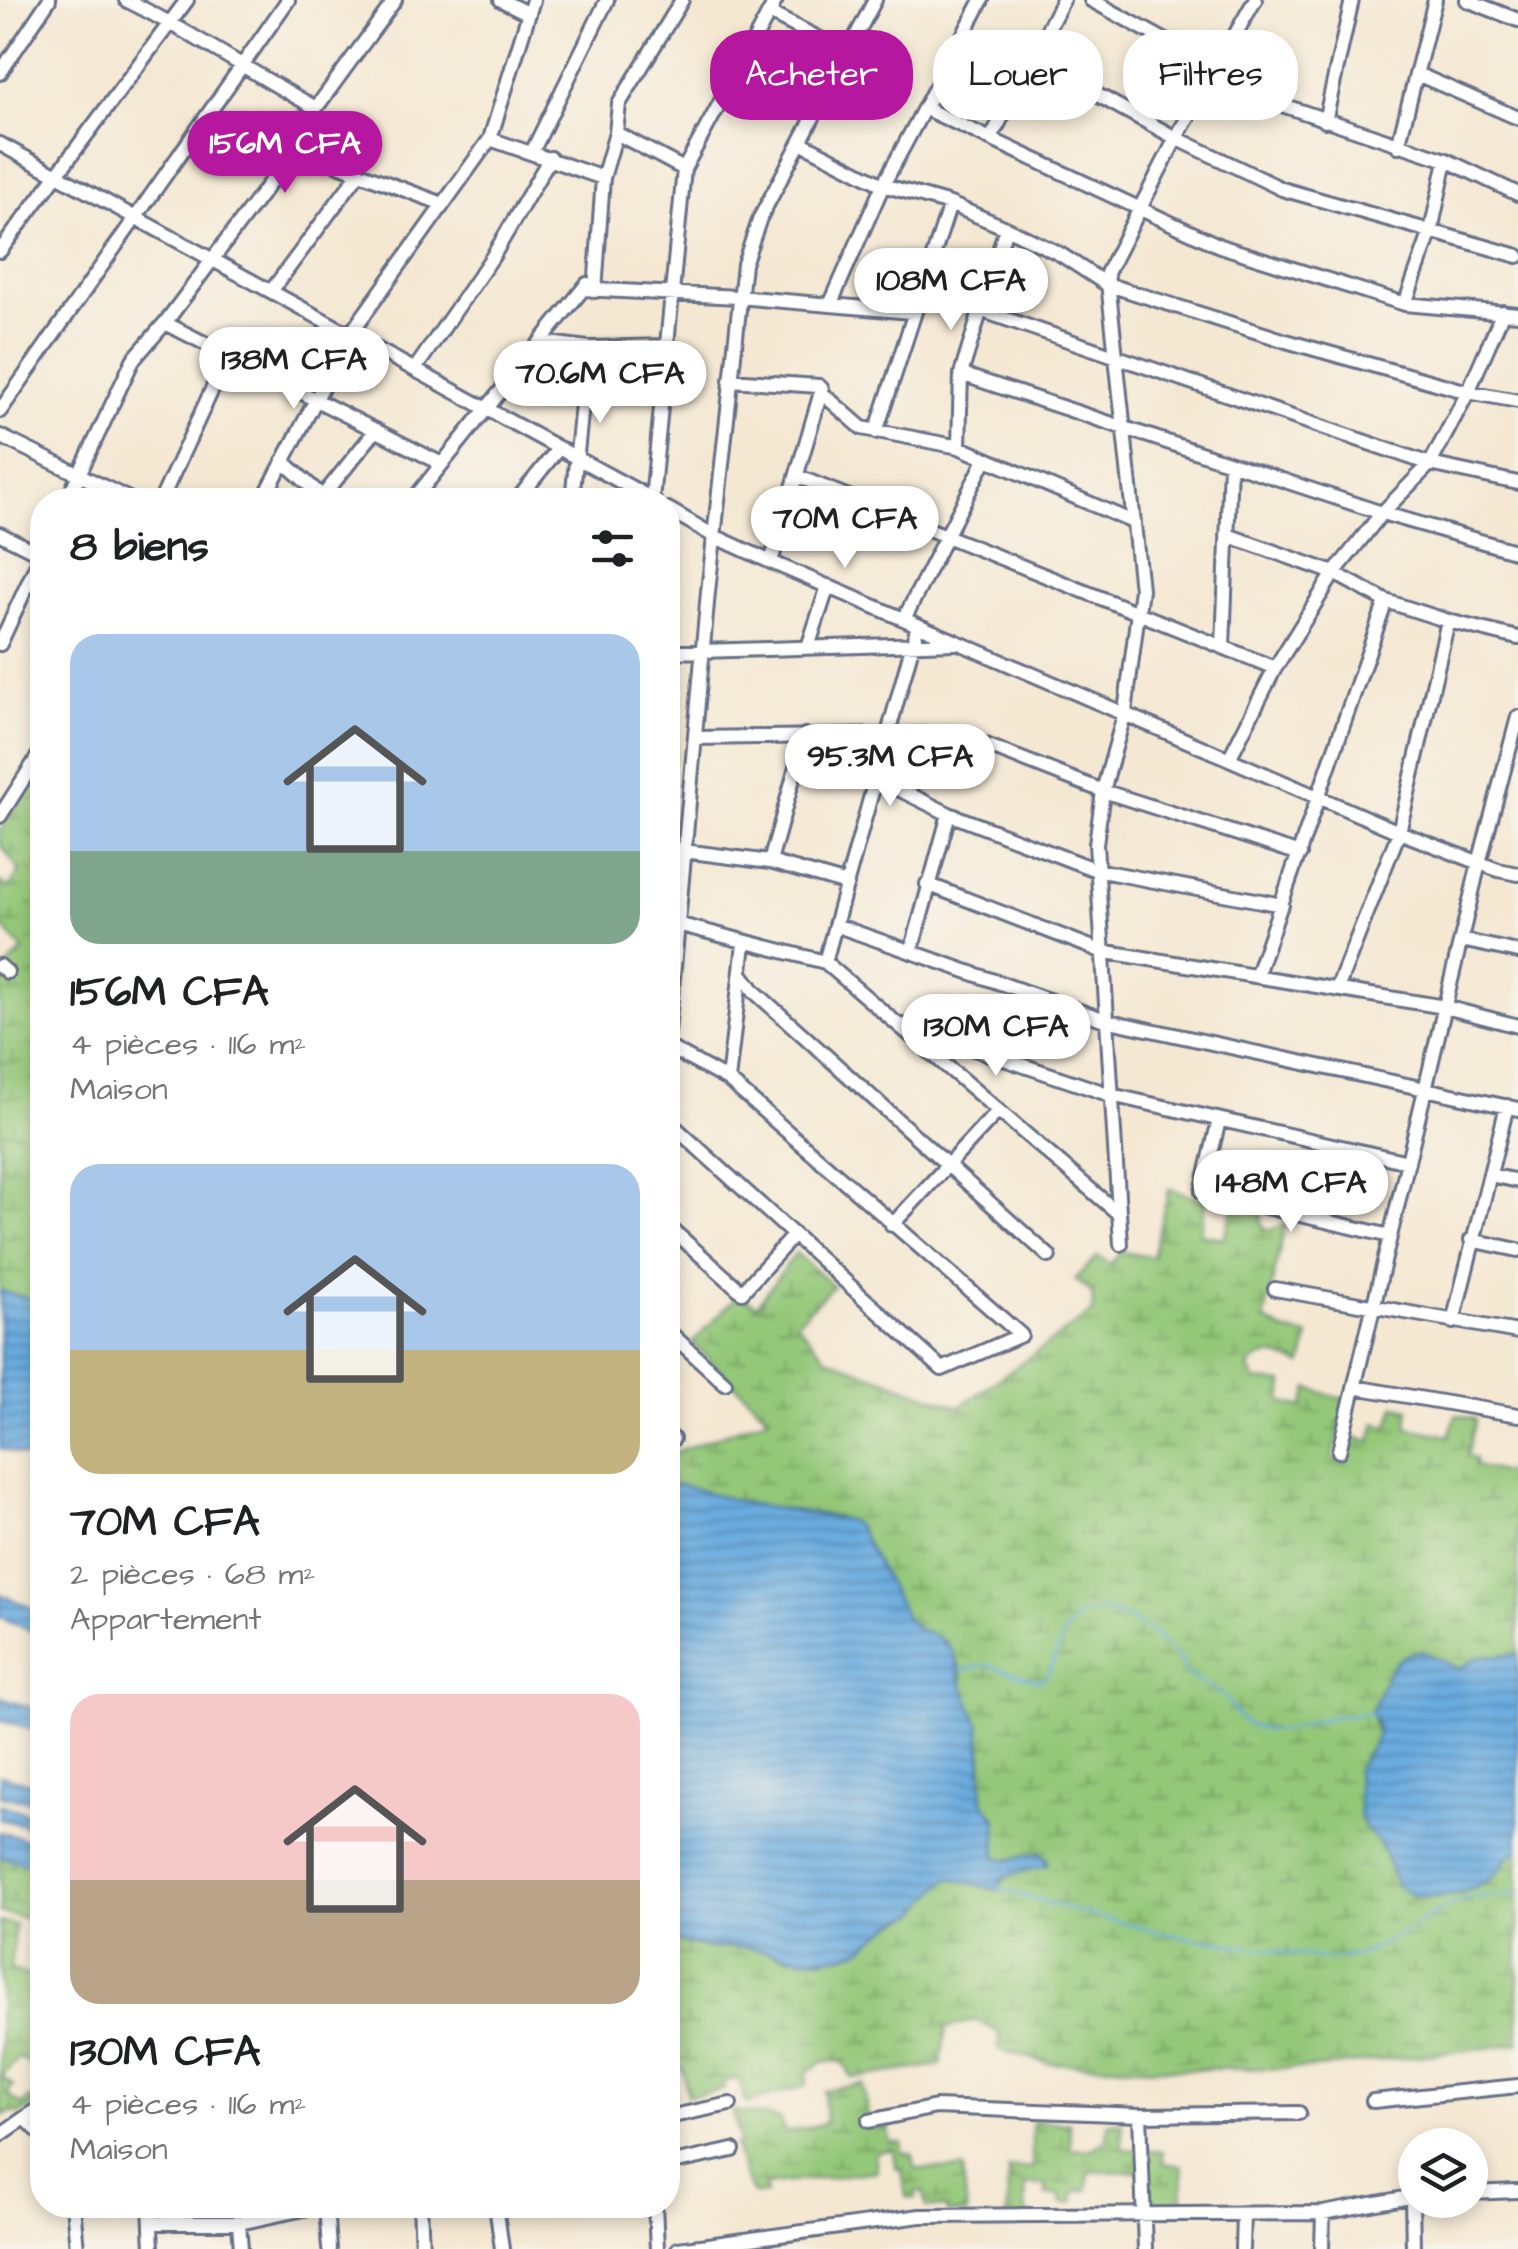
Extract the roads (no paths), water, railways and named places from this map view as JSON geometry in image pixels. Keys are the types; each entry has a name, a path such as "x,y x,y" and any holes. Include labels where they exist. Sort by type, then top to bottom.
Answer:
{"street":[{"path":"0,74 49,0"},
{"path":"126,0 316,108"},
{"path":"0,251 187,0"},
{"path":"0,411 288,0"},
{"path":"73,488 133,360 165,323 294,148 316,108 395,0"},
{"path":"269,488 351,333 490,138 531,7 501,0"},
{"path":"532,152 607,0"},
{"path":"425,488 540,342 589,290 596,272 603,178 616,133 619,104 682,0"},
{"path":"859,30 875,0"},
{"path":"830,305 883,185 982,0"},
{"path":"1047,30 1063,0"},
{"path":"1091,0 1148,30"},
{"path":"1325,121 1352,0"},
{"path":"1398,146 1435,0"},
{"path":"1467,0 1518,20"},
{"path":"1237,30 1254,1"},
{"path":"654,488 684,169 773,6 812,30"},
{"path":"1416,74 1518,118"},
{"path":"1103,97 1282,189 1518,256"},
{"path":"924,108 1220,246 1405,304 1518,314"},
{"path":"1298,111 1446,160 1518,194"},
{"path":"680,902 738,297 750,239 812,120"},
{"path":"991,138 1000,120"},
{"path":"1121,1244 1096,870 1103,790 1125,712 1141,589 1106,284 1112,261 1186,120"},
{"path":"616,133 684,169"},
{"path":"490,138 603,178"},
{"path":"800,142 883,185 950,204 1006,228 1060,254 1106,284 1286,341 1468,392 1518,401"},
{"path":"0,144 633,488"},
{"path":"294,148 443,204"},
{"path":"415,369 493,256 550,158"},
{"path":"1405,304 1430,232 1446,160"},
{"path":"272,290 359,173"},
{"path":"876,432 950,204"},
{"path":"959,447 961,374 1006,228"},
{"path":"589,290 738,297 912,312"},
{"path":"980,310 1430,464 1518,484"},
{"path":"1230,758 1276,668 1334,573 1382,513 1430,464 1468,392 1503,312"},
{"path":"165,323 442,464"},
{"path":"540,342 588,348 667,346"},
{"path":"573,488 588,348"},
{"path":"167,488 228,355"},
{"path":"961,374 1382,513 1518,552"},
{"path":"730,380 818,386 852,421 876,432 959,447 1134,522"},
{"path":"771,562 823,394"},
{"path":"332,488 376,430"},
{"path":"0,436 106,488"},
{"path":"527,488 558,449"},
{"path":"904,619 984,460"},
{"path":"283,462 313,488"},
{"path":"1223,647 1230,464"},
{"path":"798,477 1276,668"},
{"path":"680,516 771,562 1398,832 1518,874"},
{"path":"0,534 30,548"},
{"path":"1226,535 1334,573 1386,601 1518,638"},
{"path":"0,644 5,618 30,575"},
{"path":"808,648 828,586"},
{"path":"1256,974 1321,797 1386,601"},
{"path":"1337,989 1398,832 1448,621"},
{"path":"825,962 918,625"},
{"path":"680,651 959,643"},
{"path":"1339,1450 1479,863 1518,719"},
{"path":"696,738 958,734 1103,790 1300,854"},
{"path":"770,862 805,736"},
{"path":"0,816 30,769"},
{"path":"876,778 949,814 1096,870 1282,905"},
{"path":"911,952 949,814"},
{"path":"680,850 770,862 847,884"},
{"path":"927,884 1101,951 1445,1007 1518,1026"},
{"path":"680,925 825,962 1119,1214"},
{"path":"836,925 1105,1020 1513,1107 1490,1175 1452,1322"},
{"path":"1461,940 1518,952"},
{"path":"728,1080 744,944"},
{"path":"741,974 755,992 1049,1256"},
{"path":"896,1022 1110,1095 1408,1162"},
{"path":"680,1054 728,1080 1020,1334 942,1369 680,1132"},
{"path":"892,1225 998,1111"},
{"path":"1219,1120 1202,1192 1390,1236"},
{"path":"1490,1175 1518,1181"},
{"path":"680,1237 742,1292 792,1237"},
{"path":"1472,1240 1518,1250"},
{"path":"1275,1289 1518,1332"},
{"path":"680,1343 725,1383"},
{"path":"1354,1387 1518,1416"},
{"path":"1374,2101 1518,2086"},
{"path":"680,2114 730,2104"},
{"path":"869,2121 936,2107 1140,2115 1299,2112"},
{"path":"1140,2115 1145,2249"},
{"path":"0,2135 30,2116"},
{"path":"26,2119 30,2123"},
{"path":"680,2161 733,2150"},
{"path":"1488,2192 1518,2191"},
{"path":"678,2249 780,2242 920,2216 1324,2213 1398,2199"},
{"path":"1322,2249 1324,2213"},
{"path":"1242,2249 1244,2214"},
{"path":"74,2218 77,2249"},
{"path":"150,2218 152,2249"},
{"path":"150,2223 239,2223 263,2218"},
{"path":"325,2218 328,2249"},
{"path":"421,2218 422,2249"},
{"path":"498,2218 502,2249"},
{"path":"656,2218 657,2249"},
{"path":"1413,2218 1413,2249"},
{"path":"239,2223 241,2249"}],"water":[{"path":"0,1291 30,1299 30,1458 0,1448"},
{"path":"680,1485 745,1503 848,1520 857,1526 907,1619 953,1651 980,1726 983,1801 997,1819 995,1853 998,1858 1010,1860 1043,1854 1048,1865 1006,1876 998,1890 951,1878 917,1913 893,1924 861,1949 844,1955 807,1959 747,1947 710,1948 680,1942"},
{"path":"0,1594 30,1607 30,1631 0,1617"},
{"path":"1422,1651 1459,1669 1479,1656 1518,1654 1518,1851 1484,1883 1456,1894 1427,1898 1397,1886 1384,1851 1360,1820 1356,1771 1377,1737 1371,1713 1388,1673 1401,1658"},
{"path":"0,1698 30,1707 30,1729 0,1720"},
{"path":"0,1775 30,1783 30,1801 0,1796"},
{"path":"0,1804 30,1814 30,1827 0,1819"},
{"path":"0,1832 30,1841 30,1864 0,1857"}],"waterway":[{"path":"961,1670 986,1665 1044,1679 1071,1624 1097,1611 1126,1618 1154,1635 1176,1655 1188,1674 1222,1695 1240,1718 1252,1726 1281,1730 1331,1717 1371,1713"},
{"path":"997,1888 1172,1935 1330,1959 1377,1947 1457,1903 1518,1894"}]}
